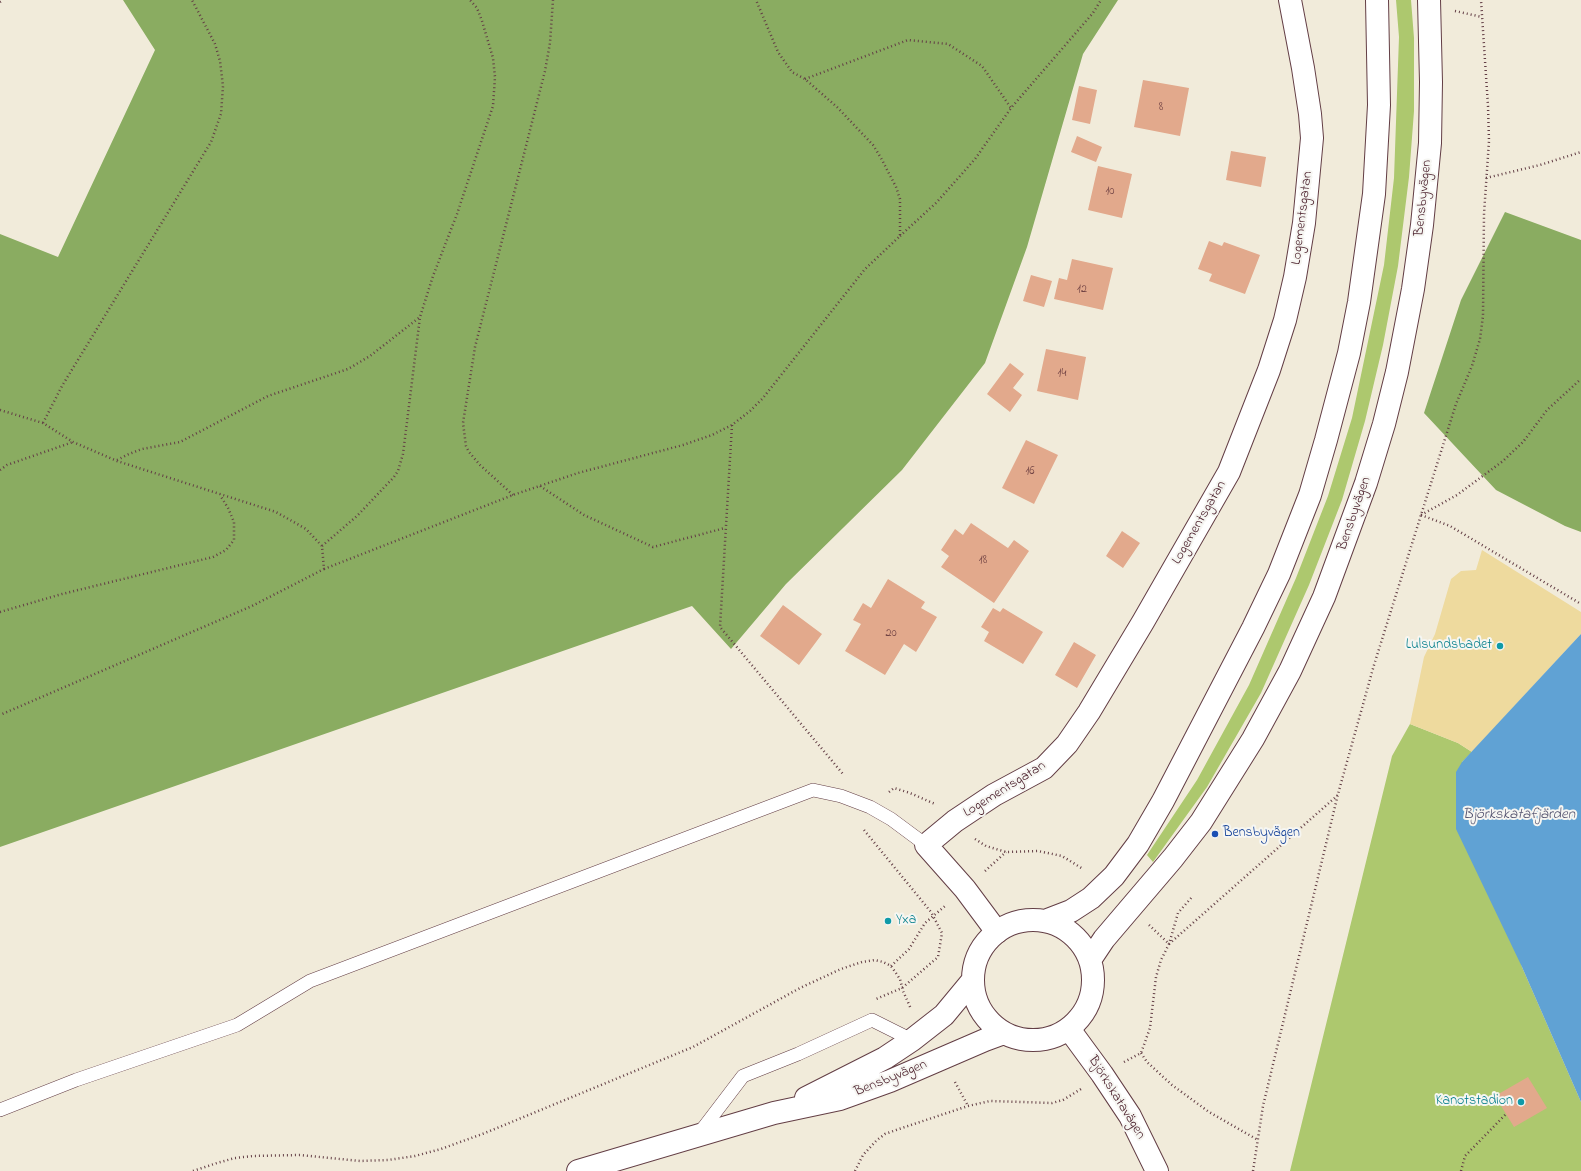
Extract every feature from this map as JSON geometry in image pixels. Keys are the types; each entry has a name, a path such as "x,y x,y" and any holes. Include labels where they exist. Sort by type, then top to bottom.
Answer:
{"main road":[{"name":"Logementsgatan","path":"926,845 955,821 994,795 1044,768 1067,744 1089,712 1143,622 1229,472 1269,370 1285,320 1295,277 1304,224 1311,144 1310,114 1290,0"},
{"path":"1045,921 1071,911 1091,898 1104,886 1138,844 1163,801 1254,628 1279,574 1310,495 1349,353 1359,302 1370,225 1374,194 1379,105 1377,0"},
{"name":"Bensbyvägen","path":"1090,960 1104,939 1173,858 1201,822 1253,739 1290,671 1324,597 1364,490 1384,424 1397,372 1413,289 1422,225 1430,143 1431,82 1429,0"},
{"path":"926,845 965,889 997,932"},
{"path":"1020,921 1045,921 1064,928 1080,942 1090,960 1094,977 1088,1006 1080,1018 1069,1029 1051,1038 1034,1040 1016,1038 1004,1033 991,1023 981,1010 976,998 973,980 980,952 997,932 1020,921"},
{"name":"Bensbyvägen","path":"774,1113 885,1058 944,1015 973,980"},
{"name":"Björkskatavägen","path":"1069,1029 1130,1116 1157,1171"},
{"name":"Bensbyvägen","path":"578,1171 774,1113 840,1099 890,1081 1004,1033"}],"lane":[{"path":"0,1110 76,1080 237,1025 310,981 813,790 841,796 870,807 891,819 926,845"},
{"path":"698,1135 743,1076 798,1054 872,1020 918,1035"}],"path":[{"path":"43,423 62,386 211,142 221,114 223,86 215,44 192,0"},
{"path":"322,546 357,516 398,471 403,454 420,317 433,276 458,214 493,106 495,77 492,58 482,21 477,8 470,0"},
{"path":"513,495 480,465 469,452 466,446 463,422 475,347 545,71 550,43 553,0"},
{"path":"756,0 778,52 792,72 805,80 837,107 873,145 881,158 896,187 900,199 900,236"},
{"path":"0,715 252,606 324,569 513,495 578,473 683,445 712,435 732,424 750,411 763,398 865,269 937,202 975,159 1012,108 1093,13 1101,0"},
{"path":"1253,1171 1263,1106 1338,794 1374,665 1456,404 1472,366 1480,339 1483,316 1484,214 1488,141 1488,106 1481,0"},
{"path":"805,80 908,40 948,44 982,66 1012,108"},
{"path":"1486,178 1540,165 1581,152"},
{"path":"117,461 142,449 180,442 268,396 348,369 370,356 420,317"},
{"path":"1421,515 1457,495 1503,461 1523,442 1547,410 1581,380"},
{"path":"0,410 43,423 73,442 117,461 276,512 306,529 322,546 324,569"},
{"path":"732,424 724,528 720,627 845,777"},
{"path":"0,470 7,465 73,442"},
{"path":"540,486 584,515 653,547 724,528"},
{"path":"0,612 62,594 213,557 226,550 234,540 234,522 228,508 219,494"},
{"path":"1421,515 1450,526 1581,604"},
{"path":"902,988 938,957 942,933 931,912 857,821 870,807 894,788 935,804 979,842 986,846 1006,852 1038,851 1062,856 1079,865 1104,886"},
{"path":"1192,897 1178,913 1169,944 1338,794"},
{"path":"193,1171 217,1162 253,1156 300,1155 360,1161 388,1160 415,1156 441,1149 485,1133 693,1047 800,988 841,969 862,962 874,960 883,962 891,966 897,973 910,1006 918,1035"},
{"path":"1141,1053 1147,1062 1167,1080 1209,1112 1258,1140"},
{"path":"855,1171 863,1155 885,1134 968,1106"},
{"path":"1461,1171 1465,1156 1506,1114"}],"green space":[{"path":"123,0 1118,0 1083,54 1027,247 985,363 902,470 786,584 731,649 692,606 0,847 0,234 58,257 155,50"},
{"path":"1396,0 1411,0 1414,38 1414,111 1409,177 1398,266 1383,345 1365,421 1342,500 1309,585 1261,693 1207,787 1153,862 1147,855 1197,780 1249,685 1296,578 1328,496 1352,418 1384,265 1394,178 1399,37"},
{"path":"1505,212 1581,240 1581,532 1565,526 1496,490 1424,413 1461,300"},
{"path":"1410,724 1458,743 1472,752 1462,762 1522,967 1581,1102 1581,1171 1290,1171 1392,756"}],"sand":[{"name":"Lulsundsbadet","path":"1482,550 1581,612 1581,634 1472,752 1458,743 1410,724 1424,657 1435,634 1451,579 1461,571 1476,570"}],"water":[{"name":"Björkskatafjärden","path":"1581,634 1581,1102 1522,967 1456,829 1456,772 1462,762"}],"building":[{"path":"1143,80 1189,88 1180,136 1134,127"},
{"path":"1079,86 1097,90 1090,124 1072,120"},
{"path":"1077,136 1102,147 1096,162 1071,152"},
{"path":"1231,151 1266,157 1261,187 1226,180"},
{"path":"1098,166 1132,174 1122,218 1088,210"},
{"path":"1209,241 1222,246 1224,242 1260,255 1245,294 1209,281 1212,274 1198,269"},
{"path":"1072,259 1113,268 1103,310 1054,299 1059,278 1067,280"},
{"path":"1031,275 1052,281 1044,307 1023,301"},
{"path":"1046,349 1086,357 1078,400 1037,391"},
{"path":"1010,363 1024,374 1013,388 1022,395 1010,412 987,394"},
{"path":"1026,440 1058,455 1034,504 1002,488"},
{"path":"971,523 1008,548 1014,540 1029,551 994,603 941,567 949,556 941,550 955,529 963,535"},
{"path":"1122,531 1140,543 1123,568 1106,556"},
{"path":"888,579 925,602 921,608 937,617 916,652 904,644 885,675 845,651 861,624 853,620 863,603 871,608"},
{"path":"783,605 822,634 799,665 760,636"},
{"path":"993,608 1000,612 1003,608 1043,632 1023,664 984,641 989,632 981,627"},
{"path":"1074,642 1096,655 1077,688 1055,675"},
{"name":"Kanotstadion","path":"1528,1077 1547,1108 1514,1127 1495,1096"}],"place":[{"name":"Lulsundsbadet","path":"1500,646"},
{"name":"Bensbyvägen","path":"1215,834"},
{"name":"Yxa","path":"888,921"},
{"name":"Kanotstadion","path":"1521,1102"}]}
